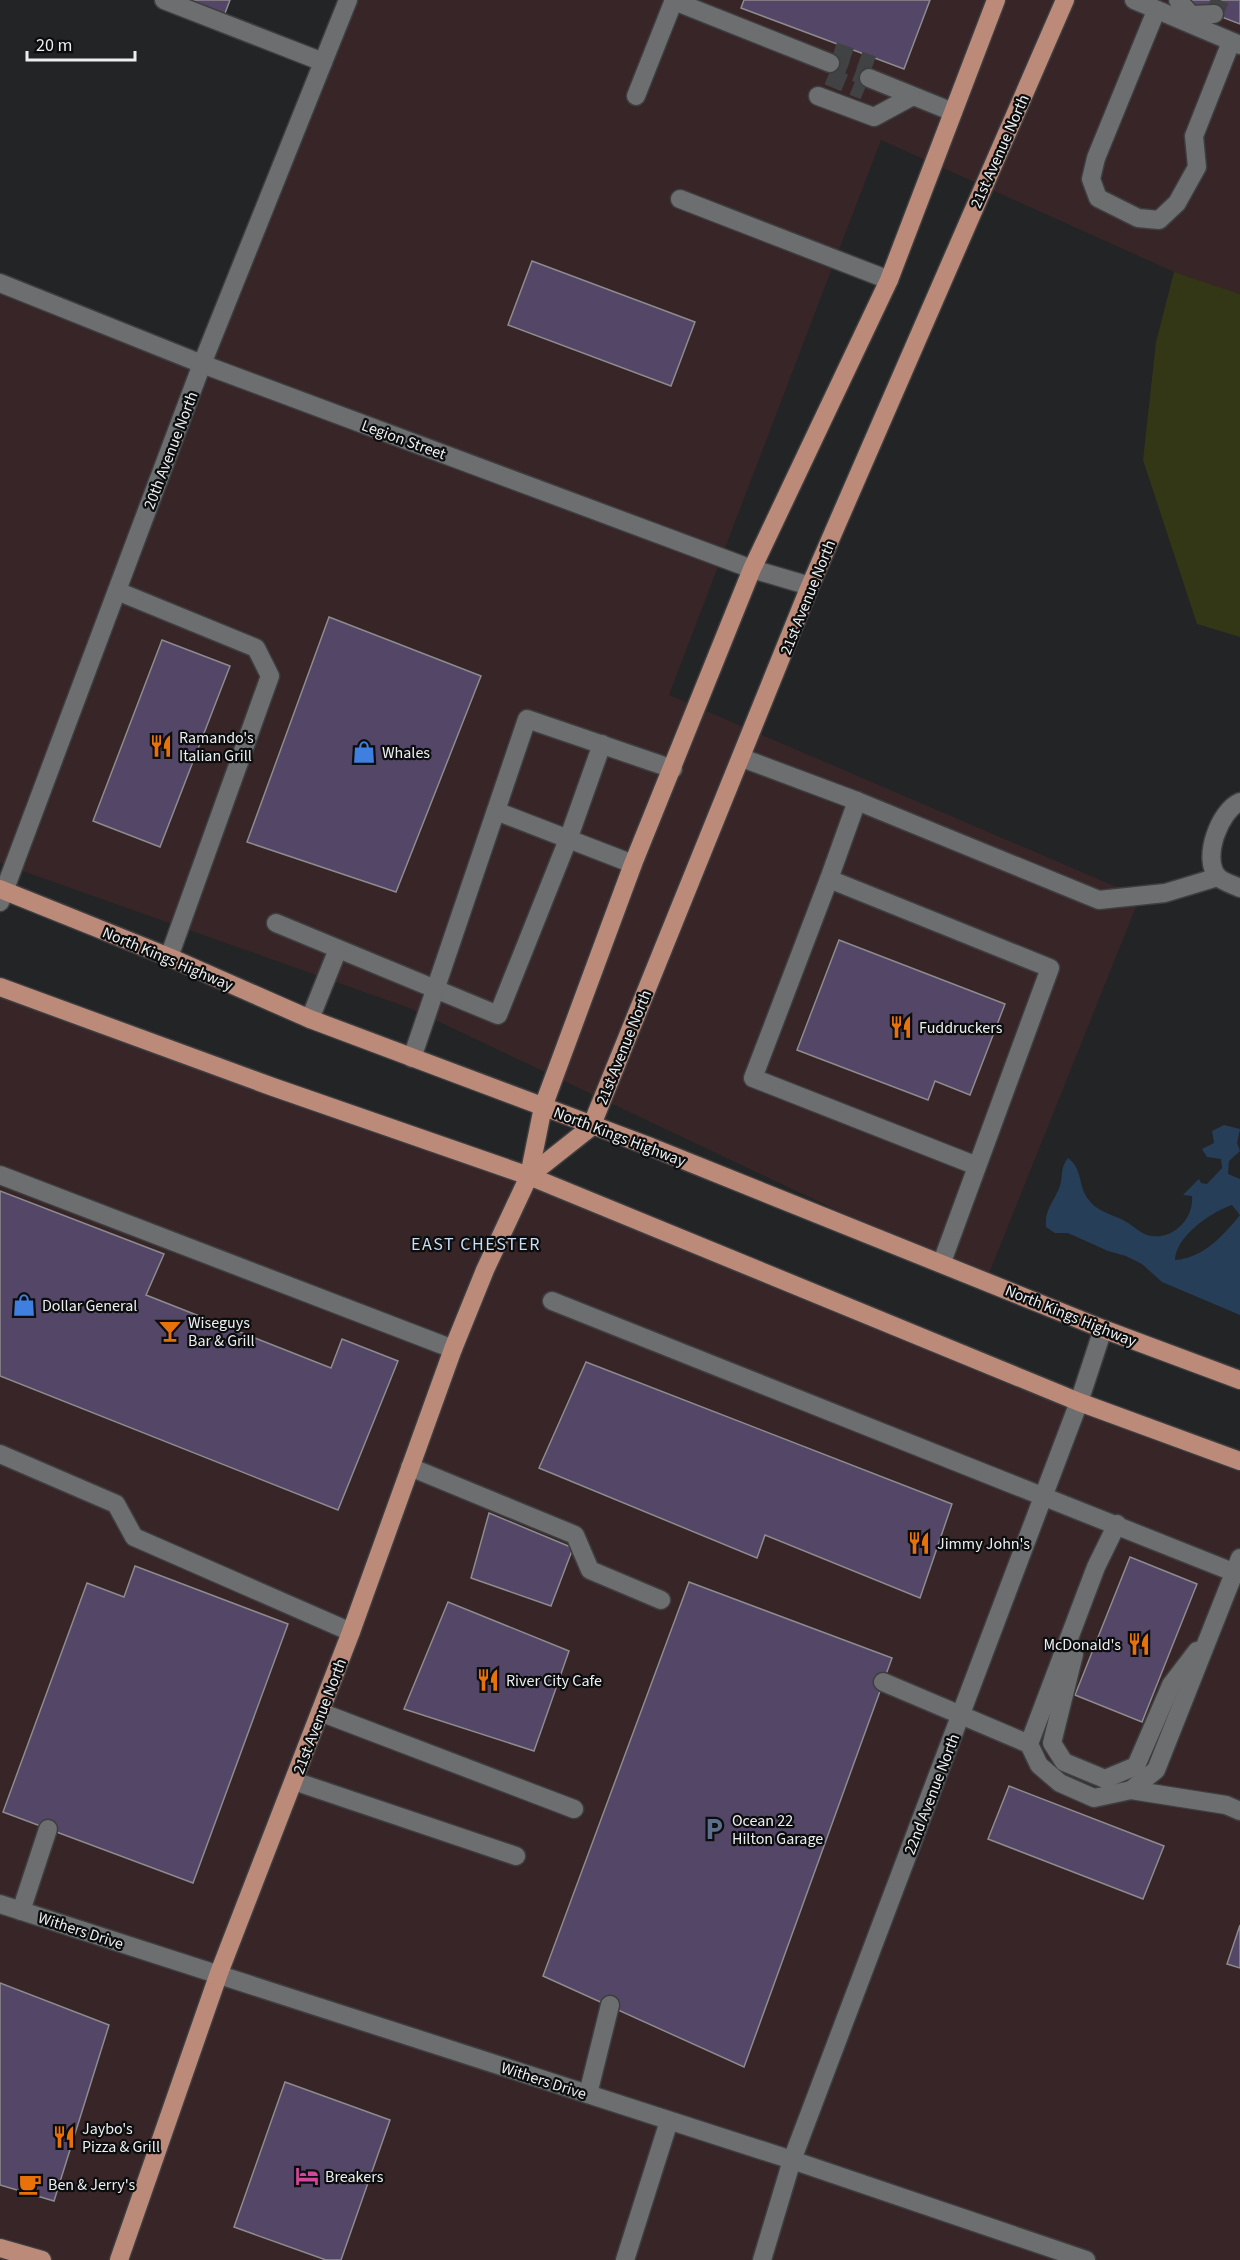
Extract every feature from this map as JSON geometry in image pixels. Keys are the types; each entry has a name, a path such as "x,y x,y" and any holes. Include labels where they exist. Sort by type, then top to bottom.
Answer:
{"main road":[{"name":"21st Avenue North","path":"119,2260 219,1973 351,1632 453,1349 485,1270 529,1176 543,1107 633,864 752,569 889,280 996,0"},
{"name":"21st Avenue North","path":"529,1176 591,1127 810,586 1065,0"},
{"name":"North Kings Highway","path":"1,894 169,957 310,1019 591,1127 651,1147 942,1262 1103,1329 1240,1380"},
{"path":"0,987 262,1083 529,1176 1079,1402 1240,1461"},
{"path":"0,2248 42,2260"}],"street":[{"path":"164,0 323,62"},
{"name":"20th Avenue North","path":"1,894 202,364 348,0"},
{"path":"636,96 674,1 743,31 831,64"},
{"path":"1132,1 1156,11 1194,11 1236,43 1194,136 1197,167 1189,186 1177,203 1159,220 1138,218 1098,198 1091,179 1096,158 1156,11"},
{"path":"869,78 911,97 953,112"},
{"path":"819,96 874,117 911,97"},
{"path":"680,199 889,280"},
{"name":"Legion Street","path":"0,283 202,364 752,569 810,586"},
{"path":"117,591 256,648 270,676 169,957"},
{"path":"412,1058 527,719 673,769"},
{"path":"276,923 498,1015 569,837 602,744"},
{"path":"742,758 857,801 1099,900 1165,893 1218,877"},
{"path":"857,801 753,1078 976,1166"},
{"path":"1240,802 1235,804 1218,828 1211,845 1210,862 1218,877 1240,888"},
{"path":"496,811 569,837 633,864"},
{"path":"829,879 1050,968 942,1262"},
{"path":"310,1019 338,949"},
{"path":"0,1175 453,1349"},
{"path":"552,1302 1117,1524 1237,1565 1156,1770 1131,1790"},
{"name":"22nd Avenue North","path":"762,2260 792,2160 1079,1402 1103,1329"},
{"path":"0,1454 116,1504 134,1537 351,1632"},
{"path":"410,1467 575,1535 590,1570 661,1600"},
{"path":"1029,1744 1096,1568 1117,1524"},
{"path":"1096,1568 1052,1743 1064,1762 1105,1779 1136,1766 1171,1685 1212,1631"},
{"path":"883,1682 1029,1744 1039,1766 1060,1783 1094,1798 1131,1790 1226,1805 1240,1811"},
{"path":"320,1712 574,1809"},
{"path":"294,1781 516,1856"},
{"path":"21,1911 48,1829"},
{"name":"Withers Drive","path":"0,1904 792,2160 1086,2260"},
{"path":"588,2094 610,2006"},
{"path":"625,2260 669,2121"}],"shaded area":[{"path":"344,0 1240,0 1240,294 1174,272 881,140 669,695 1140,897 986,1281 412,1009 0,863 0,283 202,364"},
{"path":"0,987 332,1105 1240,1461 1240,2260 0,2260"}],"green space":[{"path":"1174,272 1240,294 1240,637 1197,624 1143,460 1156,342"}],"water":[{"path":"1224,1125 1240,1129 1237,1143 1240,1151 1229,1161 1228,1174 1240,1179 1240,1215 1240,1315 1162,1282 1142,1264 1126,1256 1108,1251 1068,1233 1055,1233 1046,1227 1048,1211 1060,1186 1063,1168 1068,1158 1076,1167 1085,1194 1095,1206 1147,1235 1165,1235 1173,1232 1185,1220 1192,1205 1192,1196 1183,1195 1199,1179 1201,1183 1207,1184 1222,1168 1221,1159 1207,1157 1202,1149 1214,1143 1212,1131","holes":["1232,1205 1240,1215 1212,1245 1195,1255 1175,1260 1181,1242 1205,1219"]}],"building":[{"path":"181,0 230,0 224,16"},
{"path":"744,0 930,0 904,69 741,8"},
{"path":"1181,0 1240,0 1240,24 1214,14"},
{"path":"532,261 695,322 671,386 508,325"},
{"path":"329,617 481,676 396,892 247,842"},
{"path":"162,640 230,666 160,847 93,821"},
{"name":"Fuddruckers","path":"839,940 1005,1004 970,1095 935,1081 928,1100 797,1050"},
{"path":"0,1191 164,1254 146,1295 331,1368 342,1339 398,1361 338,1510 0,1376"},
{"path":"586,1362 952,1504 920,1598 765,1535 757,1558 539,1468"},
{"path":"489,1513 573,1548 551,1606 471,1578"},
{"path":"1130,1557 1197,1584 1142,1722 1075,1695"},
{"path":"135,1566 288,1624 193,1883 3,1812 87,1583 124,1597"},
{"name":"Ocean 22 Hilton Garage","path":"689,1582 892,1658 744,2067 543,1976"},
{"name":"River City Cafe","path":"448,1602 569,1651 534,1751 404,1709"},
{"path":"1009,1786 1164,1846 1143,1899 988,1839"},
{"path":"1240,1925 1240,1968 1227,1964"},
{"path":"0,1983 109,2025 54,2201 0,2185"},
{"path":"285,2082 390,2120 341,2260 326,2260 234,2227"}],"tunnel":[{"path":"1214,14 1220,0"},
{"path":"834,51 873,65"},
{"path":"830,63 869,78"},
{"path":"828,76 864,91"}],"place":[{"name":"Ramando's Italian Grill","path":"161,746"},
{"name":"Whales","path":"364,752"},
{"name":"Fuddruckers","path":"901,1027"},
{"name":"Dollar General","path":"24,1305"},
{"name":"Wiseguys Bar & Grill","path":"170,1331"},
{"name":"Jimmy John's","path":"919,1543"},
{"name":"McDonald's","path":"1139,1644"},
{"name":"River City Cafe","path":"488,1680"},
{"name":"Ocean 22 Hilton Garage","path":"714,1829"},
{"name":"Jaybo's Pizza & Grill","path":"64,2137"},
{"name":"Breakers","path":"307,2176"},
{"name":"Ben & Jerry's","path":"30,2184"}],"district":[{"name":"EAST CHESTER","path":"476,1244"}]}
